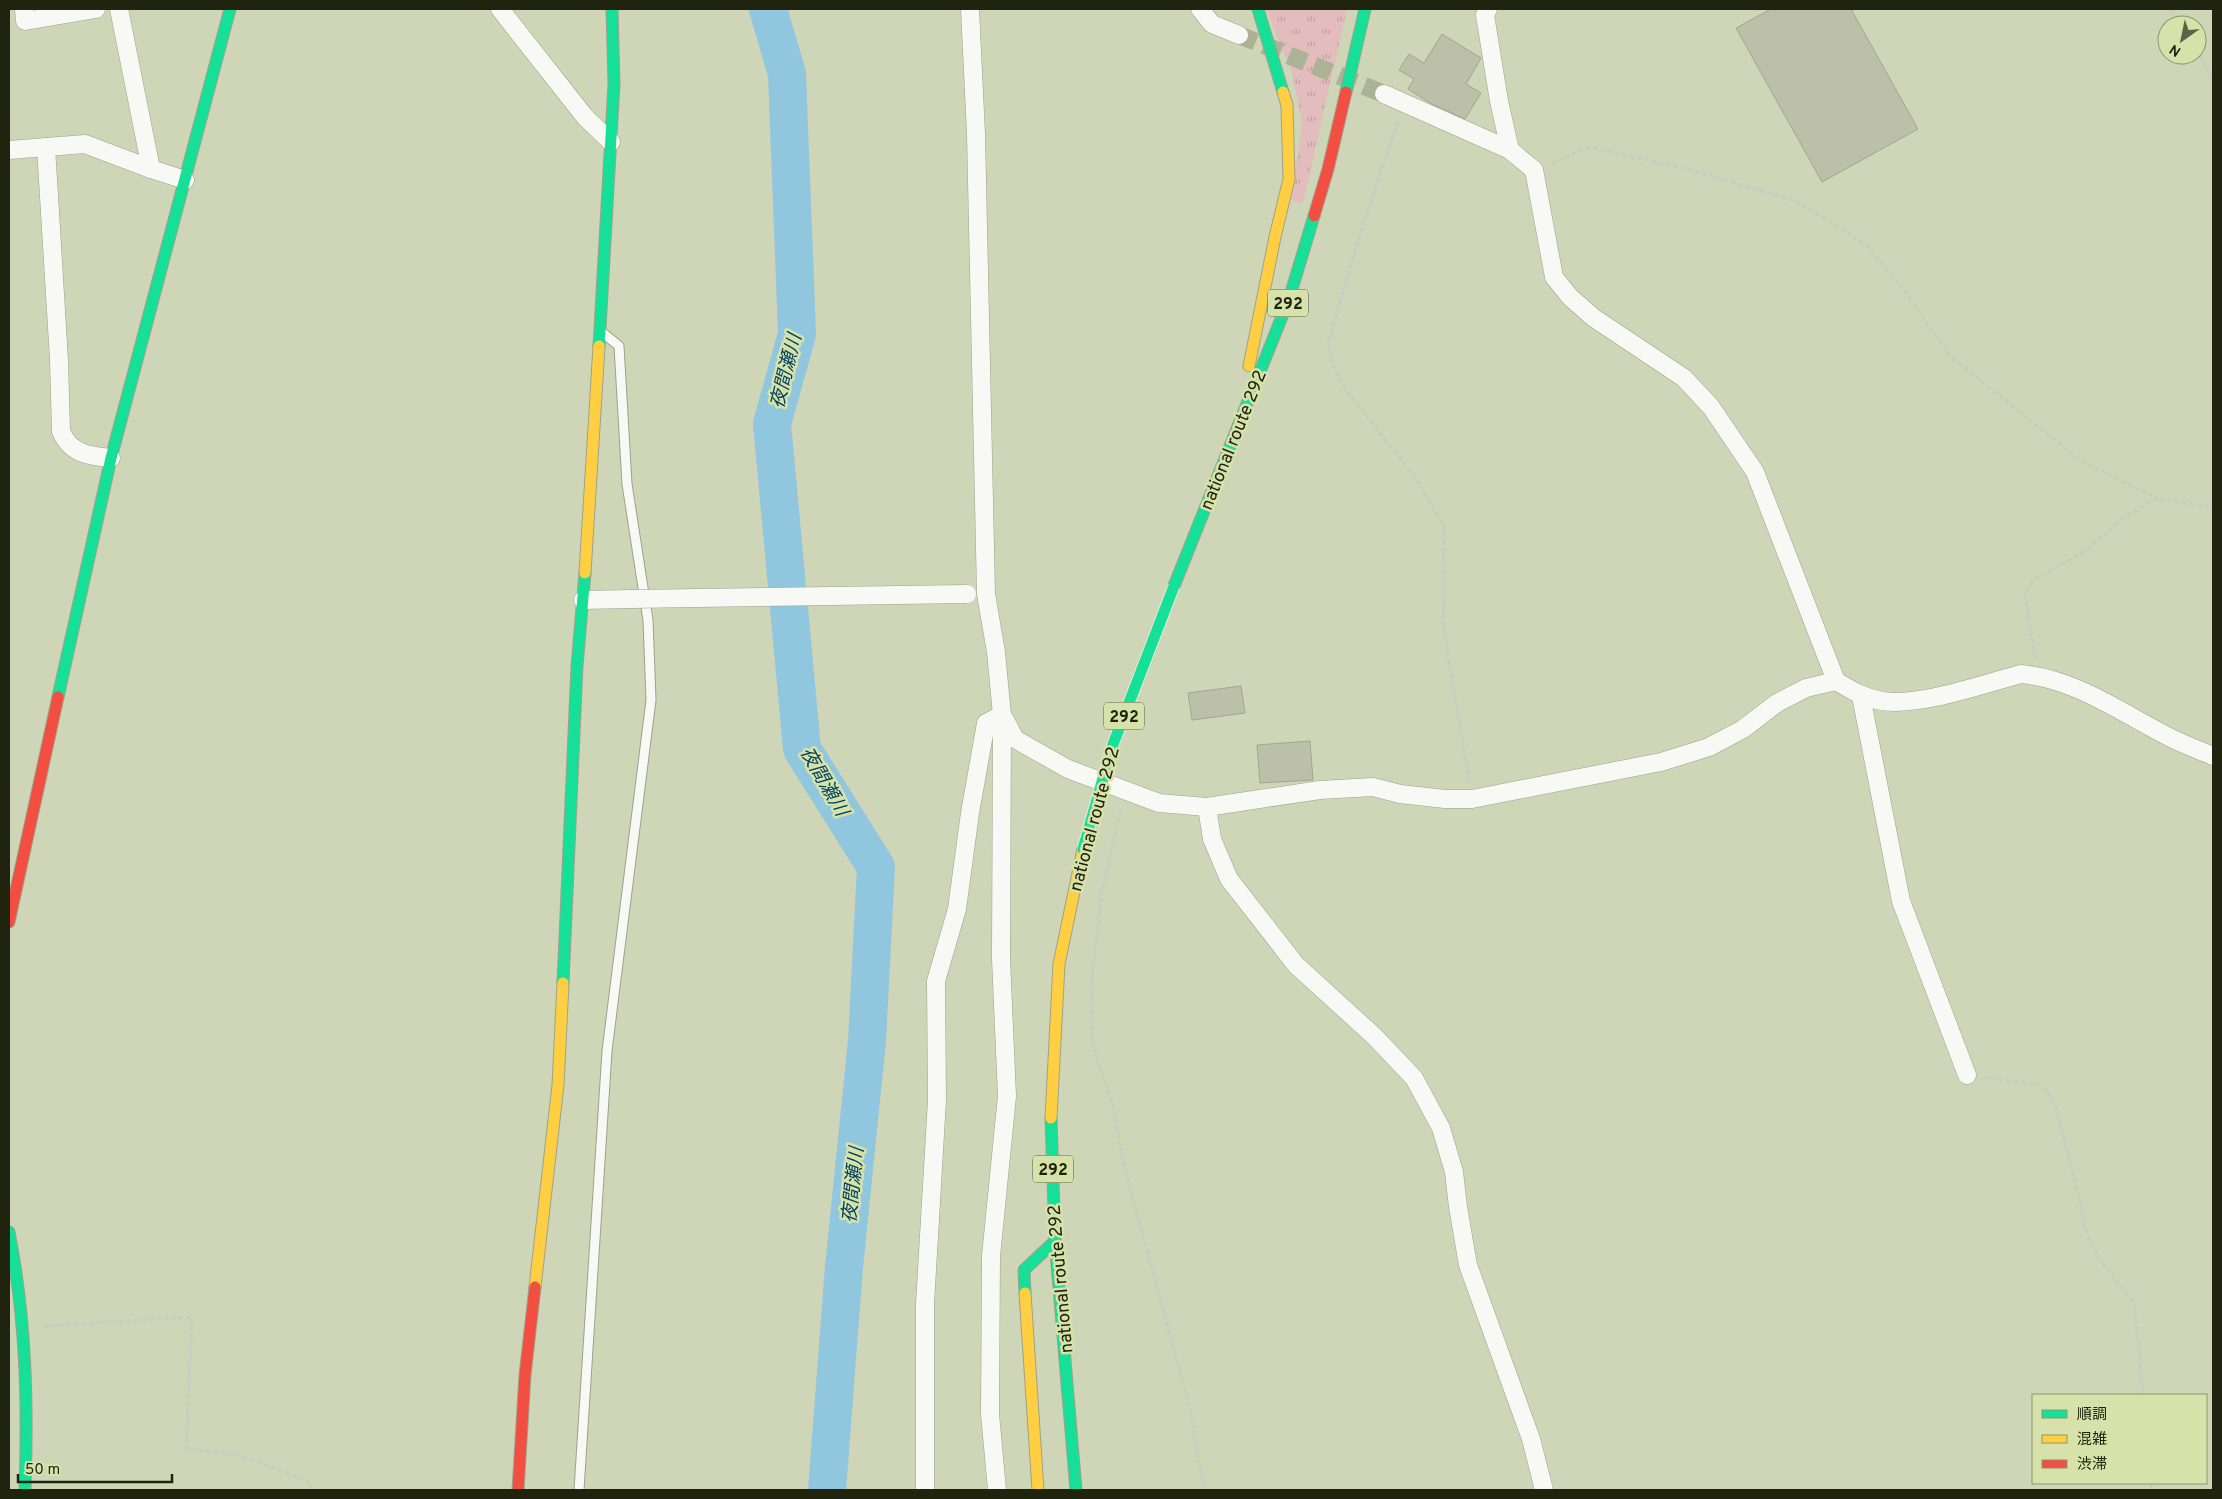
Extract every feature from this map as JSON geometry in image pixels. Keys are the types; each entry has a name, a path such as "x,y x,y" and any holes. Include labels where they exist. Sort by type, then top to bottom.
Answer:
{"main road":[{"path":"9,922 111,458 230,9"},
{"path":"518,1490 525,1375 558,1084 577,666 601,331 614,84 612,9"},
{"path":"1232,443 1275,237 1290,179 1287,105 1258,9"},
{"name":"national route 292","path":"1076,1490 1055,1241 1051,1105 1060,964 1083,849 1112,746 1292,290 1328,169 1364,9"},
{"path":"9,1232 17,1266 28,1416 26,1490"},
{"path":"1038,1490 1024,1270 1055,1241"}],"street":[{"path":"24,9 25,22 96,9"},
{"path":"119,9 151,169"},
{"path":"500,9 585,117 611,142"},
{"path":"970,9 976,134 986,594 996,652 1002,715 1001,959 1007,1096 991,1256 990,1414 997,1490"},
{"path":"1200,9 1212,24 1239,35"},
{"path":"1488,9 1485,15 1499,101 1510,150"},
{"path":"1384,94 1510,150 1534,170 1554,277 1570,297 1594,318 1684,378 1711,407 1755,472 1836,681 1861,696 1881,701 1906,703 2021,674 2038,676 2086,692 2172,738 2213,756"},
{"path":"9,150 85,144 185,180"},
{"path":"46,147 62,432 72,449 86,455 111,458"},
{"path":"583,600 986,594"},
{"path":"1002,715 1015,739 1068,769 1125,792 1159,803 1207,807 1320,790 1373,787 1400,794 1445,799 1472,799 1661,762 1709,747 1744,729 1777,703 1806,688 1836,681"},
{"path":"1861,696 1901,901 1967,1075"},
{"path":"925,1490 924,1304 937,1100 936,981 957,909 970,813 986,723 1002,715"},
{"path":"1207,807 1212,839 1229,879 1296,965 1374,1036 1414,1078 1441,1128 1454,1172 1468,1265 1531,1439 1544,1490"}],"lane":[{"path":"579,1490 607,1051 651,700 648,620 627,484 619,346 601,331"}],"path":[{"path":"2205,65 2213,81"},
{"path":"1404,103 1361,231 1328,343 1333,364 1346,390 1416,478 1444,526 1443,624 1472,799"},
{"path":"1534,170 1590,147 1688,169 1792,200 1832,222 1866,245 1905,291 1950,356 2084,463 2157,498 2213,508"},
{"path":"2038,676 2025,595 2033,580 2082,553 2125,517 2157,498"},
{"path":"1125,792 1102,890 1091,987 1092,1034 1096,1057 1113,1104 1123,1162 1190,1409 1204,1490"},
{"path":"1967,1075 2039,1085 2047,1090 2056,1108 2081,1205 2084,1226 2099,1260 2134,1303 2142,1394"},
{"path":"21,1327 192,1317 186,1449 239,1455 308,1481 313,1490"}],"green space":[{"path":"1266,9 1347,9 1303,204 1291,200 1302,123 1292,73"}],"building":[{"path":"1771,9 1851,9 1918,129 1822,182 1736,28"},
{"path":"1442,34 1481,58 1466,84 1481,93 1465,119 1430,103 1408,89 1414,79 1399,70 1409,54 1424,63"},
{"path":"1241,686 1245,713 1192,720 1188,693"},
{"path":"1310,741 1313,780 1260,783 1257,745"}],"waterway":[{"name":"夜間瀬川","path":"768,9 787,74 797,334 772,424 802,749 876,867 867,1041 844,1267 827,1490"}],"tunnel":[{"path":"1239,35 1384,94"}],"traffic: fast":[{"path":"58,697 111,458 230,9"},
{"path":"599,346 614,84 612,9"},
{"path":"1258,9 1283,92"},
{"path":"1346,92 1365,9"},
{"path":"1174,586 1289,299 1314,216"},
{"path":"563,983 577,666 585,573"},
{"path":"1083,849 1112,747 1174,586"},
{"path":"1051,1118 1055,1241 1076,1490"},
{"path":"9,1232 15,1264 22,1328 26,1393 25,1490"},
{"path":"1025,1293 1024,1270 1055,1241"}],"traffic: slow":[{"path":"1249,366 1275,237 1289,179 1287,105 1283,92"},
{"path":"585,573 599,346"},
{"path":"1051,1118 1059,964 1083,849"},
{"path":"535,1287 558,1085 563,983"},
{"path":"1025,1293 1038,1490"}],"traffic: jam":[{"path":"1314,216 1328,169 1346,92"},
{"path":"9,922 58,697"},
{"path":"518,1490 525,1375 535,1287"}]}
